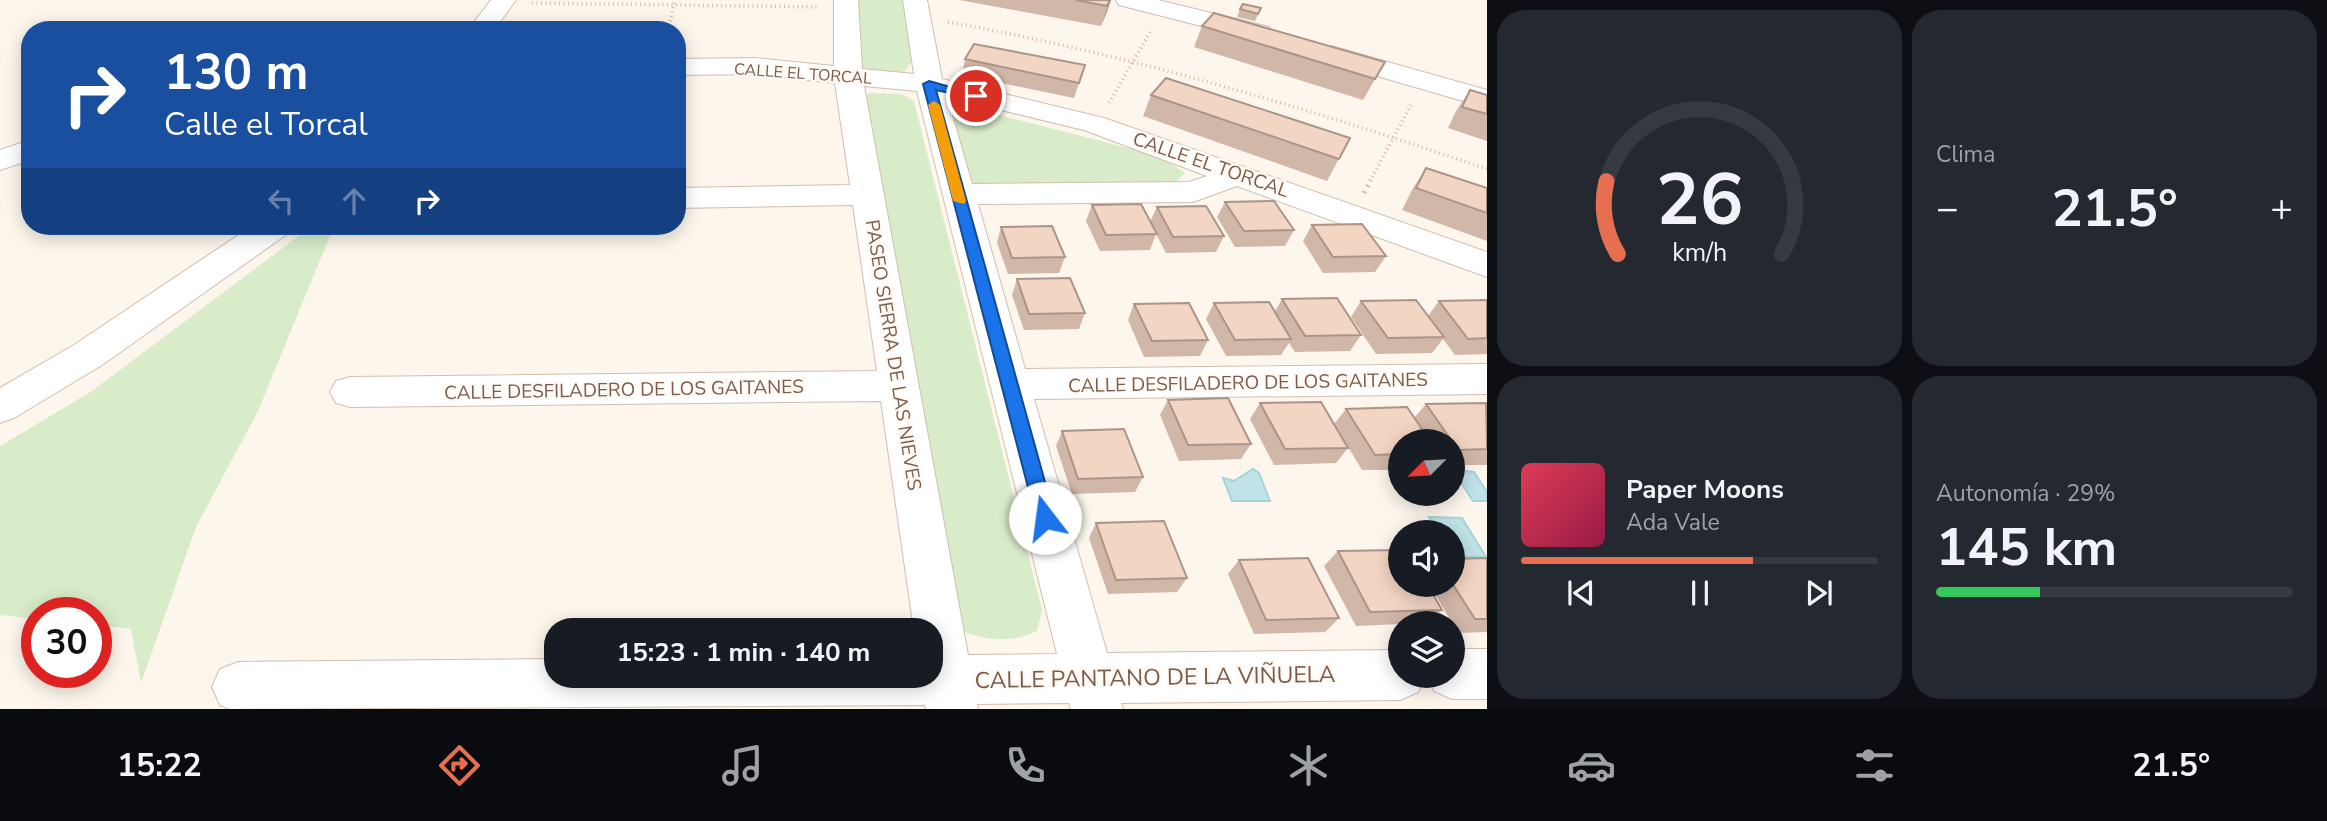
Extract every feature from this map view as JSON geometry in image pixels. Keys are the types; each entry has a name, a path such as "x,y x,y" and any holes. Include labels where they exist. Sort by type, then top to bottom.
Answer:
{"street":[{"path":"1128,0 1278,39"},
{"path":"488,21 503,1"},
{"name":"PASEO SIERRA DE LAS NIEVES","path":"846,4 848,75 950,694"},
{"path":"916,8 929,84 1093,694"},
{"path":"1305,46 1487,99"},
{"name":"CALLE EL TORCAL","path":"686,67 755,66 929,84 1094,124 1241,174 1487,265"},
{"path":"0,161 21,153"},
{"path":"958,194 1193,192 1241,174"},
{"path":"686,198 868,195"},
{"path":"0,407 88,355 262,235"},
{"name":"CALLE DESFILADERO DE LOS GAITANES","path":"1009,384 1487,379"},
{"name":"CALLE DESFILADERO DE LOS GAITANES","path":"349,393 898,386"},
{"path":"1465,674 1487,674"},
{"name":"CALLE PANTANO DE LA VIÑUELA","path":"238,687 1093,694 1388,676"}],"path":[{"path":"670,21 675,0"},
{"path":"503,1 674,5 846,4"},
{"path":"916,8 1136,61 1394,137 1487,169"},
{"path":"1094,124 1136,61 1163,8"},
{"path":"1352,215 1423,81"}],"green space":[{"path":"853,0 904,0 911,62 905,71 881,73 857,65"},
{"path":"870,93 901,94 914,101 1042,610 1037,631 1027,635 1000,639 962,631 860,97"},
{"path":"956,104 1159,156 1185,173 1174,184 969,184 948,108"},
{"path":"300,235 330,235 258,411 196,527 141,683 131,629 112,627 112,597 21,597 21,617 0,615 0,446 92,391"}],"water":[{"path":"1253,469 1259,473 1270,501 1232,501 1223,478 1234,481"},
{"path":"1465,471 1474,472 1487,492 1487,501 1473,501 1465,489"},
{"path":"1429,517 1463,520 1431,520"},
{"path":"1465,523 1486,557 1465,557"}],"building":[{"path":"1075,0 1110,0 1107,6"},
{"path":"1243,4 1261,8 1258,14 1240,9"},
{"path":"1214,13 1385,62 1375,79 1202,26"},
{"path":"974,44 1085,65 1079,83 965,59"},
{"path":"1166,78 1350,138 1339,159 1151,95"},
{"path":"1470,90 1487,95 1487,114 1462,107"},
{"path":"1426,168 1487,188 1487,213 1416,188"},
{"path":"1274,201 1294,230 1244,231 1225,202"},
{"path":"1141,204 1157,234 1106,235 1092,205"},
{"path":"1206,206 1224,236 1173,237 1157,207"},
{"path":"1362,224 1386,256 1333,257 1312,225"},
{"path":"1052,226 1065,257 1012,258 1001,227"},
{"path":"1070,278 1085,313 1029,314 1017,279"},
{"path":"1337,298 1361,335 1305,336 1282,299"},
{"path":"1416,300 1444,337 1388,338 1361,301"},
{"path":"1487,300 1487,338 1468,339 1439,301"},
{"path":"1269,302 1291,339 1235,340 1214,303"},
{"path":"1189,303 1208,340 1152,341 1134,304"},
{"path":"1228,398 1251,444 1188,445 1168,400"},
{"path":"1321,402 1348,448 1285,449 1260,403"},
{"path":"1486,403 1487,449 1465,450 1465,429 1443,429 1426,404"},
{"path":"1407,407 1422,429 1388,429 1388,454 1375,455 1346,409"},
{"path":"1124,429 1143,477 1078,479 1062,431"},
{"path":"1164,521 1187,578 1116,580 1096,523"},
{"path":"1388,550 1388,597 1434,597 1442,610 1370,612 1338,551"},
{"path":"1308,558 1339,618 1266,620 1239,560"},
{"path":"1487,558 1487,619 1475,619 1461,597 1465,597 1465,559"}],"slow traffic":[{"path":"934,105 960,201"}],"route":[{"path":"976,96 929,84 1045,518"}]}
